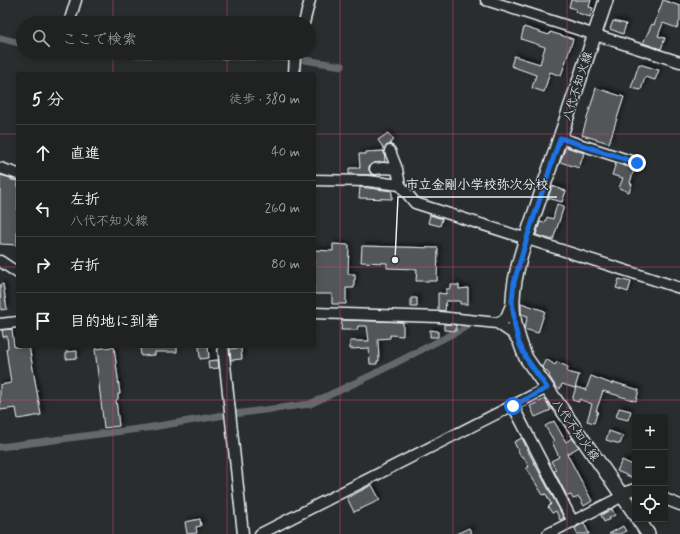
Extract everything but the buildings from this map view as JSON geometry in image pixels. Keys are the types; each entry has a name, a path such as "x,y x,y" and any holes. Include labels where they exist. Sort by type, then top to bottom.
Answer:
{"main road":[{"name":"八代不知火線","path":"606,0 527,238 514,282 512,301 515,327 519,343 526,358 632,510"},
{"path":"640,522 648,534"}],"street":[{"path":"71,16 76,0"},
{"path":"306,16 310,0"},
{"path":"486,0 680,62"},
{"path":"294,72 295,60"},
{"path":"560,138 637,163"},
{"path":"390,150 397,169 400,185 415,203 680,288"},
{"path":"0,168 16,173"},
{"path":"375,169 397,169"},
{"path":"316,180 368,181 400,185"},
{"path":"0,261 16,272"},
{"path":"497,323 505,319 512,301"},
{"path":"316,313 439,317 497,323 513,334 519,343"},
{"path":"0,324 16,322"},
{"path":"223,348 243,534"},
{"path":"260,534 547,388"},
{"path":"513,406 573,522"},
{"path":"548,534 632,490"},
{"path":"668,500 680,505"}],"waterway":[{"path":"0,38 16,42"},
{"path":"304,60 342,66"},
{"path":"234,414 310,404 370,376 468,326"},
{"path":"0,447 146,428 225,415"}],"place":[{"name":"市立金剛小学校弥次分校","path":"395,260"}],"route":[{"path":"513,406 547,388 526,358 519,343 515,327 512,301 514,282 560,138 637,163"}]}
